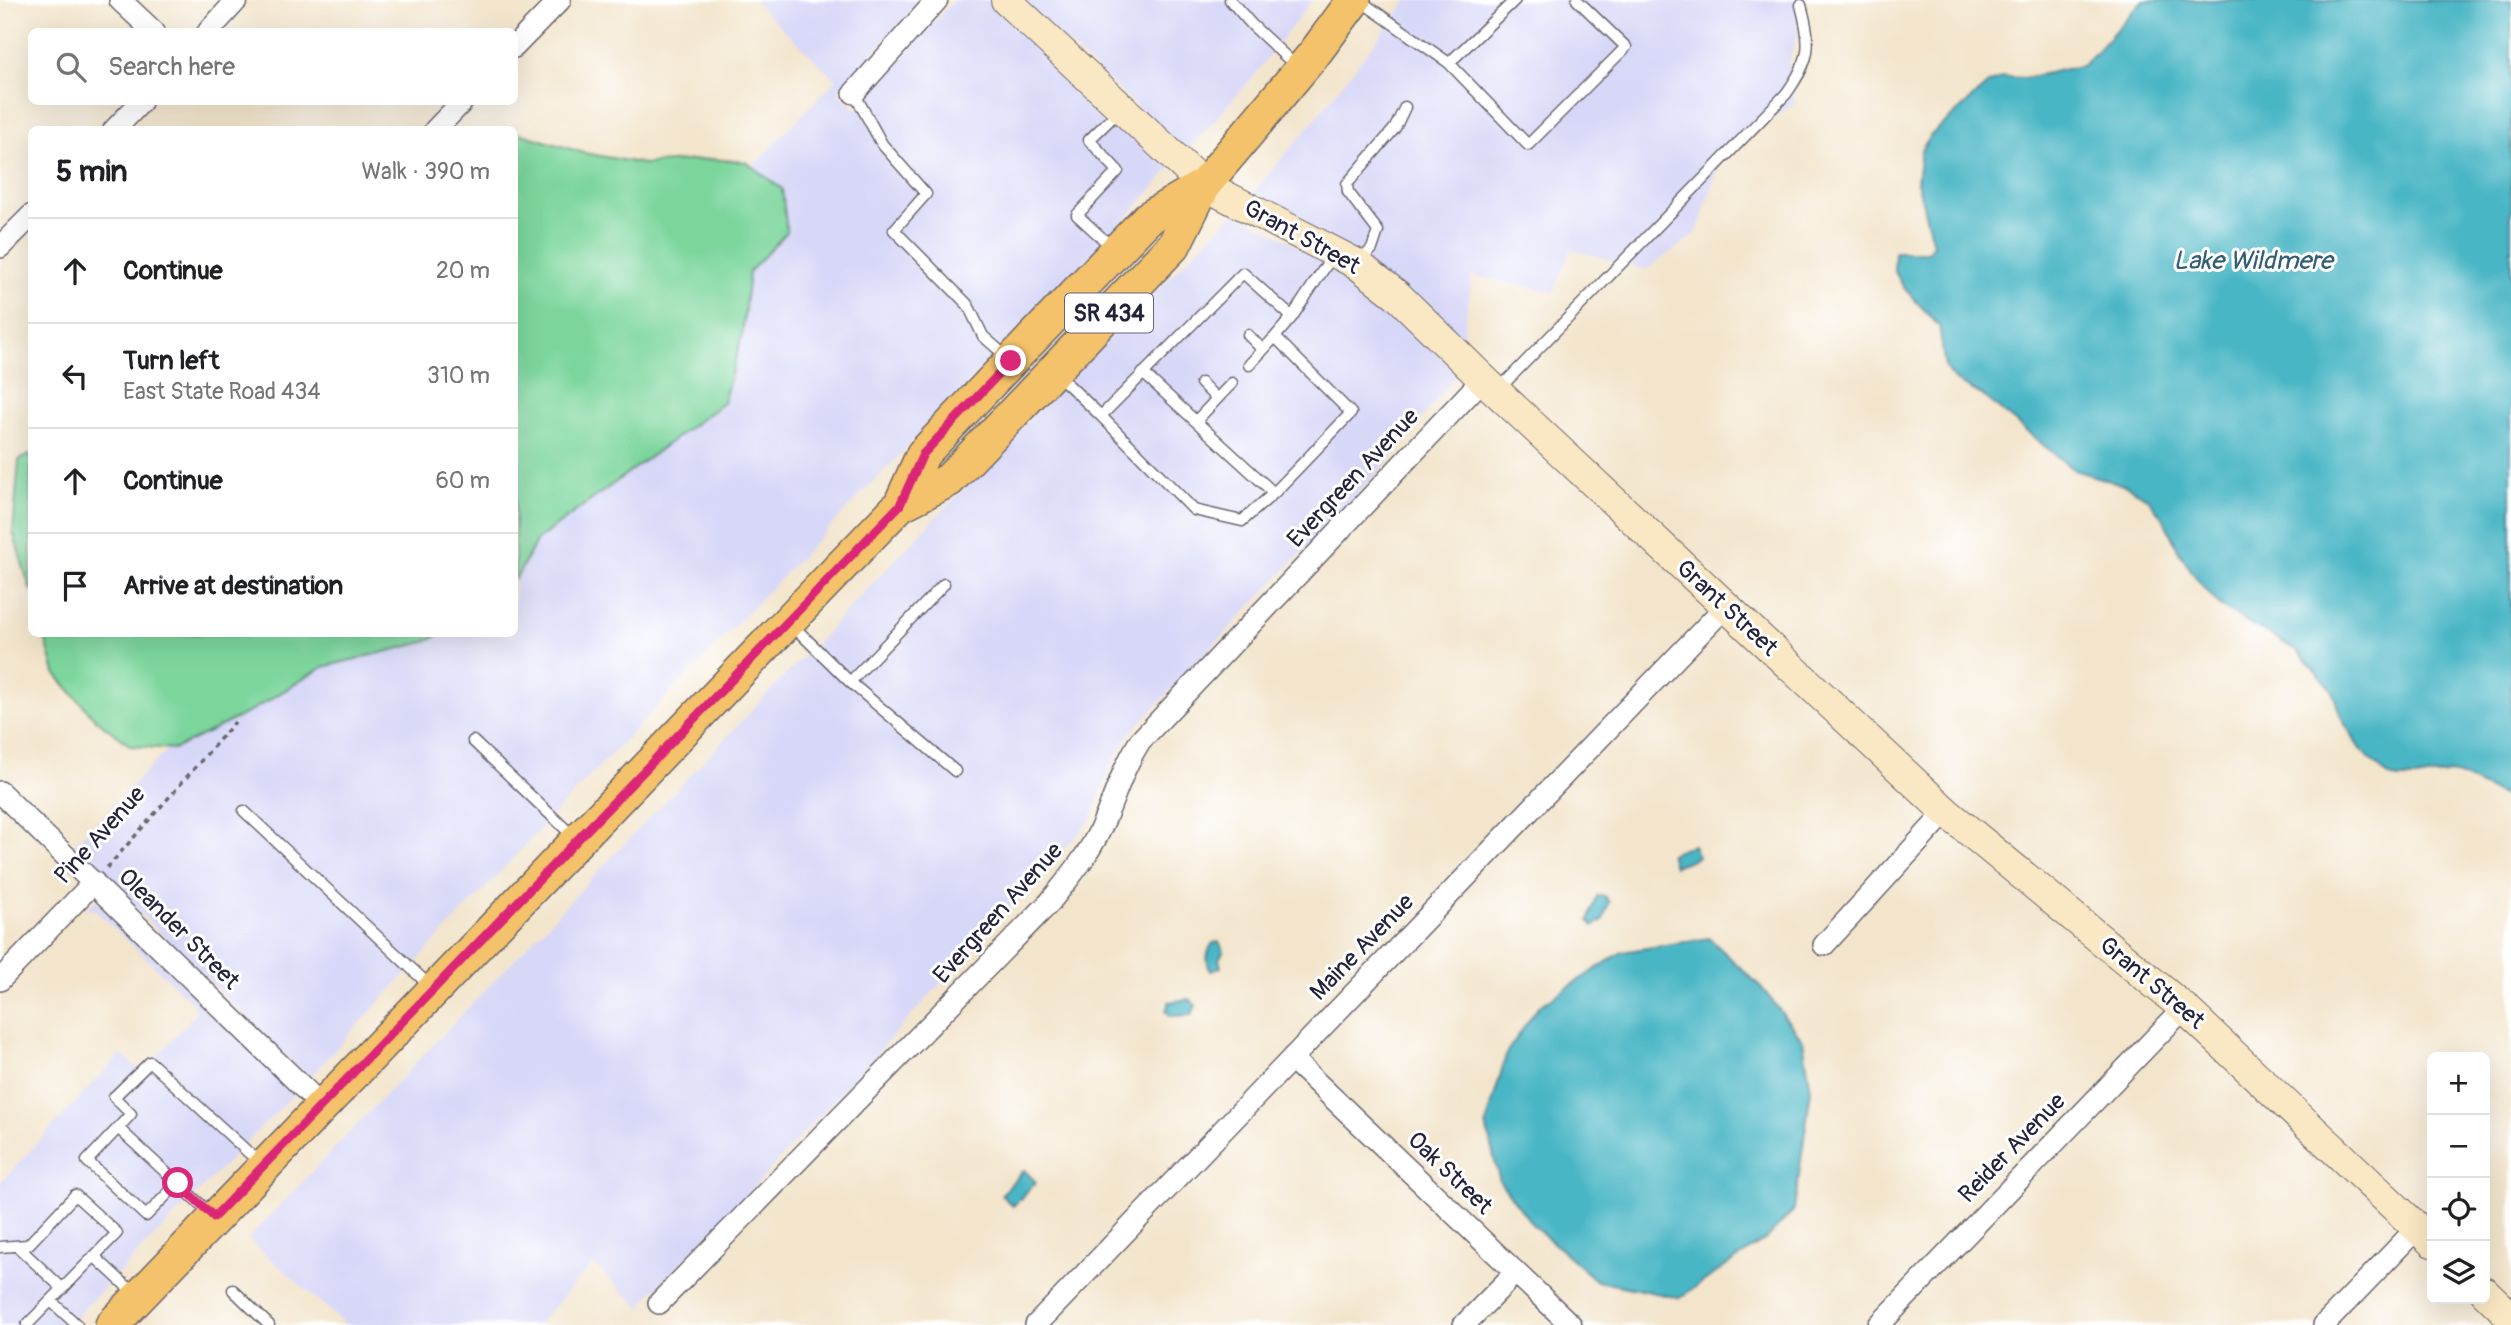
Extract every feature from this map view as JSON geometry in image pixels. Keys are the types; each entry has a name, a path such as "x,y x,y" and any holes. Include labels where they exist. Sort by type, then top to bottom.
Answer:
{"main road":[{"name":"SR 434","path":"112,1325 900,505 949,480 1174,245 1204,185 1357,0"},
{"name":"SR 434","path":"900,505 923,454 1116,250 1148,218 1204,185"}],"street":[{"path":"120,0 149,28"},
{"path":"212,28 237,0"},
{"path":"518,43 560,0"},
{"path":"854,93 937,0"},
{"name":"Grant Street","path":"1006,0 1204,185 1346,258 1397,295 1490,386 1946,812 2184,1008 2425,1235"},
{"path":"118,126 138,105"},
{"path":"439,126 459,105"},
{"path":"0,247 28,219"},
{"name":"Evergreen Avenue","path":"659,1303 1050,902 1080,864 1100,830 1123,768 1140,741 1490,386"},
{"name":"Maine Avenue","path":"1036,1325 1726,606"},
{"name":"Oleander Street","path":"0,792 321,1105"},
{"path":"1824,945 1946,812"},
{"name":"Pine Avenue","path":"0,980 94,882"},
{"name":"Reider Avenue","path":"1879,1325 2184,1008"},
{"name":"Oak Street","path":"1292,1059 1571,1325"},
{"path":"2324,1325 2425,1235"},
{"path":"1464,1325 1516,1272"},
{"path":"2490,1297 2511,1317"}],"lane":[{"path":"1230,0 1252,25 1301,70"},
{"path":"1357,0 1449,63 1528,145 1626,47 1577,0"},
{"path":"1449,63 1515,0"},
{"path":"1490,386 1786,94 1808,56 1810,38 1801,5"},
{"path":"854,93 882,144 926,194 894,230 968,305 983,335 1011,361"},
{"path":"1249,365 1346,258 1373,249 1378,232 1348,192 1347,184 1395,128 1405,107"},
{"path":"1116,250 1077,215 1118,171 1089,141 1122,108"},
{"path":"1101,416 1218,304 1243,273 1292,317"},
{"path":"1248,335 1263,350"},
{"path":"1054,371 1194,510 1242,521 1274,493 1351,413 1275,337"},
{"path":"1143,373 1274,493"},
{"path":"1201,383 1217,399"},
{"path":"1196,421 1232,383"},
{"path":"850,682 944,584"},
{"path":"787,621 850,682 954,771"},
{"path":"473,741 577,840"},
{"path":"244,811 433,989"},
{"path":"178,1183 146,1216 87,1161 131,1114 114,1097 150,1062 263,1166"},
{"path":"118,1128 214,1217"},
{"path":"0,1247 28,1245 75,1195 117,1233 27,1325"},
{"path":"16,1246 63,1289"},
{"path":"95,1257 138,1297"},
{"path":"233,1290 269,1325"},
{"path":"51,1301 77,1325"}],"path":[{"name":"Pine Avenue","path":"94,882 235,722"}],"shaded area":[{"path":"753,0 921,0 838,92 856,109 954,0 990,0 1171,168 1111,235 567,800 309,1078 72,847 169,748 175,749 249,712 323,667 425,642 434,637 518,637 518,575 537,540 615,484 742,335 749,272 787,232 782,189 753,166 836,80"},
{"path":"1021,0 1312,0 1254,76 1186,152"},
{"path":"1408,0 1802,0 1799,31 1788,64 1795,103 1722,154 1697,233 1646,270 1571,249 1554,292 1472,276 1462,344 1250,196 1308,128"},
{"path":"1235,212 1351,274 1390,303 1457,374 1383,467 1131,732 1112,763 1091,820 742,1200 643,1302 645,1305 642,1309 593,1264 537,1325 346,1325 248,1239 1045,403"},
{"path":"96,899 294,1094 68,1325 0,1325 0,1183 121,1054 137,1068 146,1068 197,1012 193,1003 95,910 87,908"}],"green space":[{"path":"518,133 584,153 644,164 711,159 746,162 782,189 787,232 749,272 742,335 723,403 537,540 518,575"},
{"path":"28,456 28,582 13,532 19,460"},
{"path":"45,637 434,637 425,642 323,667 249,712 175,749 131,746 95,719 55,673"}],"water":[{"name":"Lake Wildmere","path":"2143,0 2511,0 2511,799 2451,773 2416,779 2397,779 2387,775 2359,748 2341,717 2332,690 2298,651 2220,606 2200,583 2180,554 2164,520 2149,500 2130,487 2074,470 1982,395 1956,381 1945,367 1939,326 1904,288 1894,270 1895,252 1928,252 1933,244 1917,182 1921,151 1930,136 1988,84 2003,77 2026,78 2084,65"},
{"path":"1693,845 1698,857 1674,866 1670,854"},
{"path":"1597,896 1605,896 1609,902 1603,920 1594,926 1589,921"},
{"path":"1709,938 1761,987 1803,1040 1811,1090 1794,1210 1766,1239 1679,1298 1597,1281 1533,1225 1500,1182 1486,1125 1507,1052 1538,1007 1622,952"},
{"path":"1219,942 1224,950 1219,959 1221,967 1211,971 1207,960 1208,953 1213,943"},
{"path":"1190,999 1196,1006 1191,1015 1171,1016 1166,1011 1169,1002"},
{"path":"1024,1170 1036,1182 1013,1206 1001,1195"}],"route":[{"path":"178,1183 214,1217 900,505 923,454 1011,361"}]}
